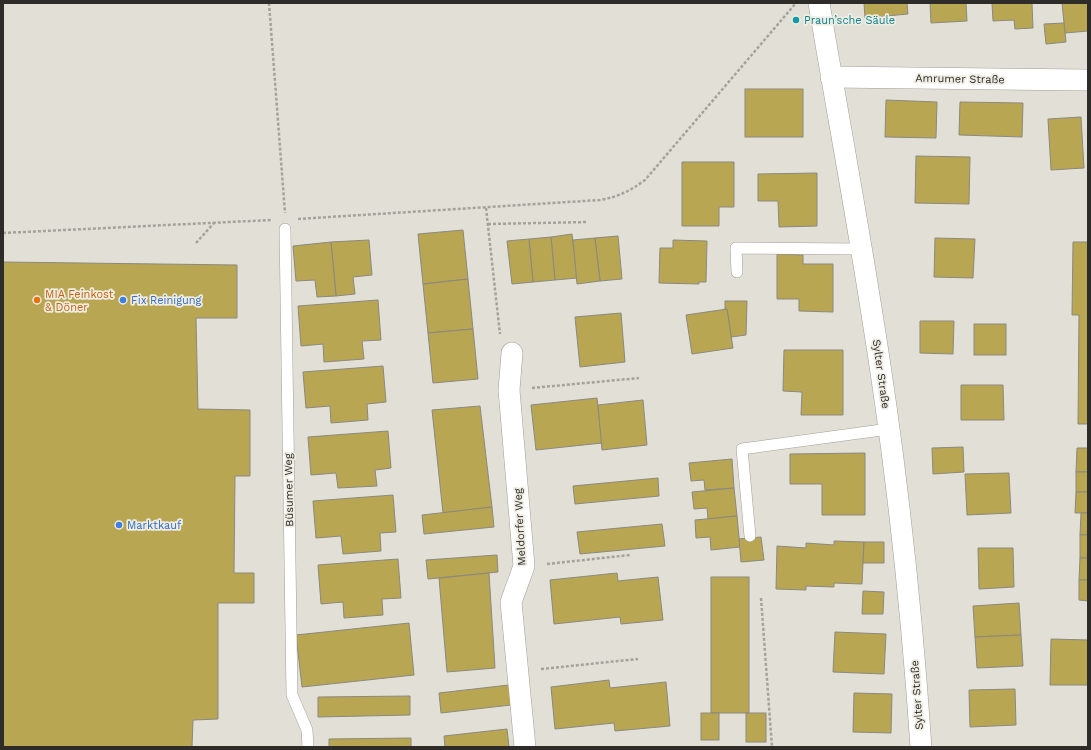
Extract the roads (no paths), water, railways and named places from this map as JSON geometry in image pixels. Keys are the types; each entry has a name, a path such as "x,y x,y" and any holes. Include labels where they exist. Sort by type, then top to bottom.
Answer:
{"street":[{"name":"Sylter Straße","path":"819,3 862,250 888,429 915,651 921,747"},
{"name":"Amrumer Straße","path":"831,77 1088,80"},
{"name":"Meldorfer Weg","path":"512,353 509,390 524,566 511,602 525,747"}],"lane":[{"name":"Büsumer Weg","path":"286,224 292,695 307,730 308,747"},
{"path":"736,272 736,248 862,250"},
{"path":"750,536 742,449 888,429"}],"place":[{"name":"Praun’sche Säule","path":"796,20"},
{"name":"MIA Feinkost & Döner","path":"37,300"},
{"name":"Fix Reinigung","path":"123,300"},
{"name":"Marktkauf","path":"119,525"}]}
